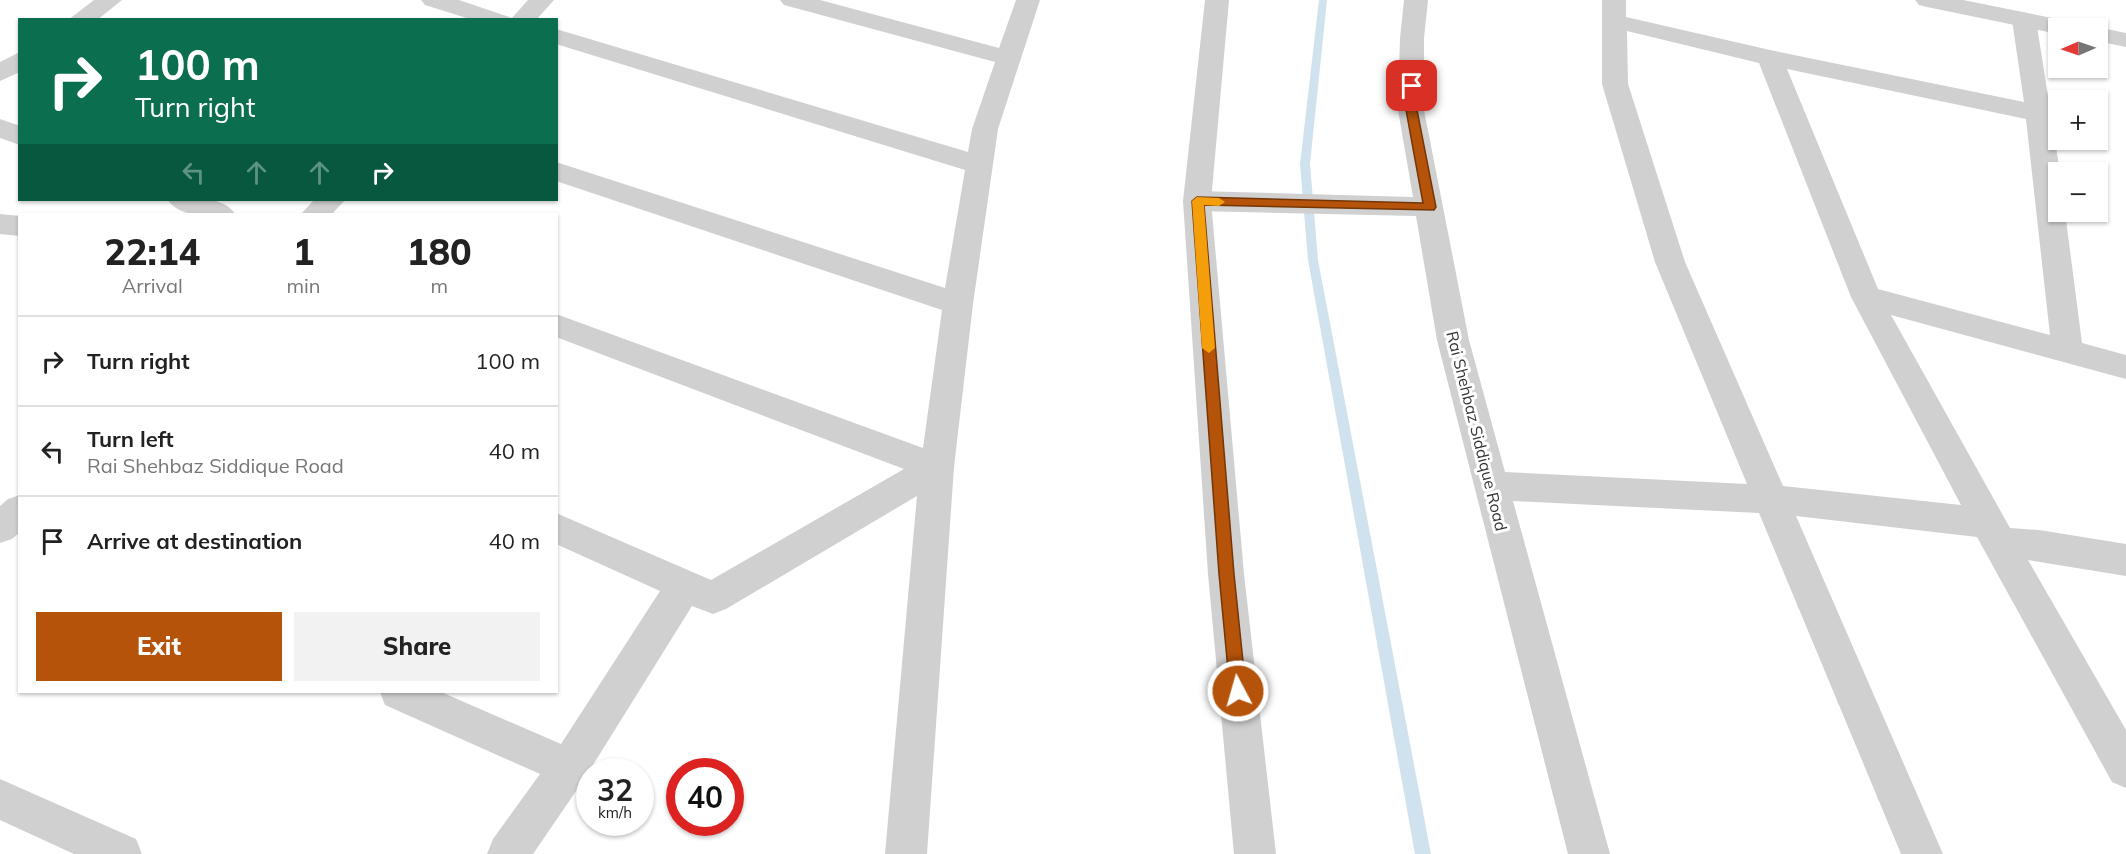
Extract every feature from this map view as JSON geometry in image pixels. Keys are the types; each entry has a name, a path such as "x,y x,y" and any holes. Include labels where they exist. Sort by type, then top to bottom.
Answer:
{"street":[{"path":"90,18 110,0"},
{"path":"433,0 494,18"},
{"path":"524,18 542,0"},
{"path":"792,0 1007,58"},
{"path":"906,854 937,467 958,304 985,129 1028,0"},
{"path":"1217,0 1197,201 1226,574 1255,854"},
{"name":"Rai Shehbaz Siddique Road","path":"1416,0 1412,38 1412,110 1453,340 1589,854"},
{"path":"1927,0 2048,24"},
{"path":"1922,854 1670,262 1616,84 1614,11 1770,58 2039,112"},
{"path":"2024,20 2039,112 2067,350"},
{"path":"2108,36 2126,40"},
{"path":"558,37 980,165"},
{"path":"1770,58 1866,297 1993,533 2126,768"},
{"path":"0,74 18,61"},
{"path":"0,128 18,135"},
{"path":"558,172 958,304"},
{"path":"184,201 214,213"},
{"path":"316,213 330,201"},
{"path":"1197,201 1430,207"},
{"path":"0,224 18,226"},
{"path":"1866,297 2126,367"},
{"path":"558,326 937,467"},
{"path":"558,529 713,598 937,467"},
{"path":"1490,486 1771,499 1993,533 2039,545 2126,560"},
{"path":"508,854 569,766 684,586"},
{"path":"401,693 569,766"},
{"path":"0,799 121,854"}],"waterway":[{"path":"1323,0 1305,164 1313,260 1423,854"}],"slow traffic":[{"path":"1209,348 1197,201 1219,202"}],"route":[{"path":"1238,691 1226,574 1197,201 1430,207 1412,110 1412,86"}]}
